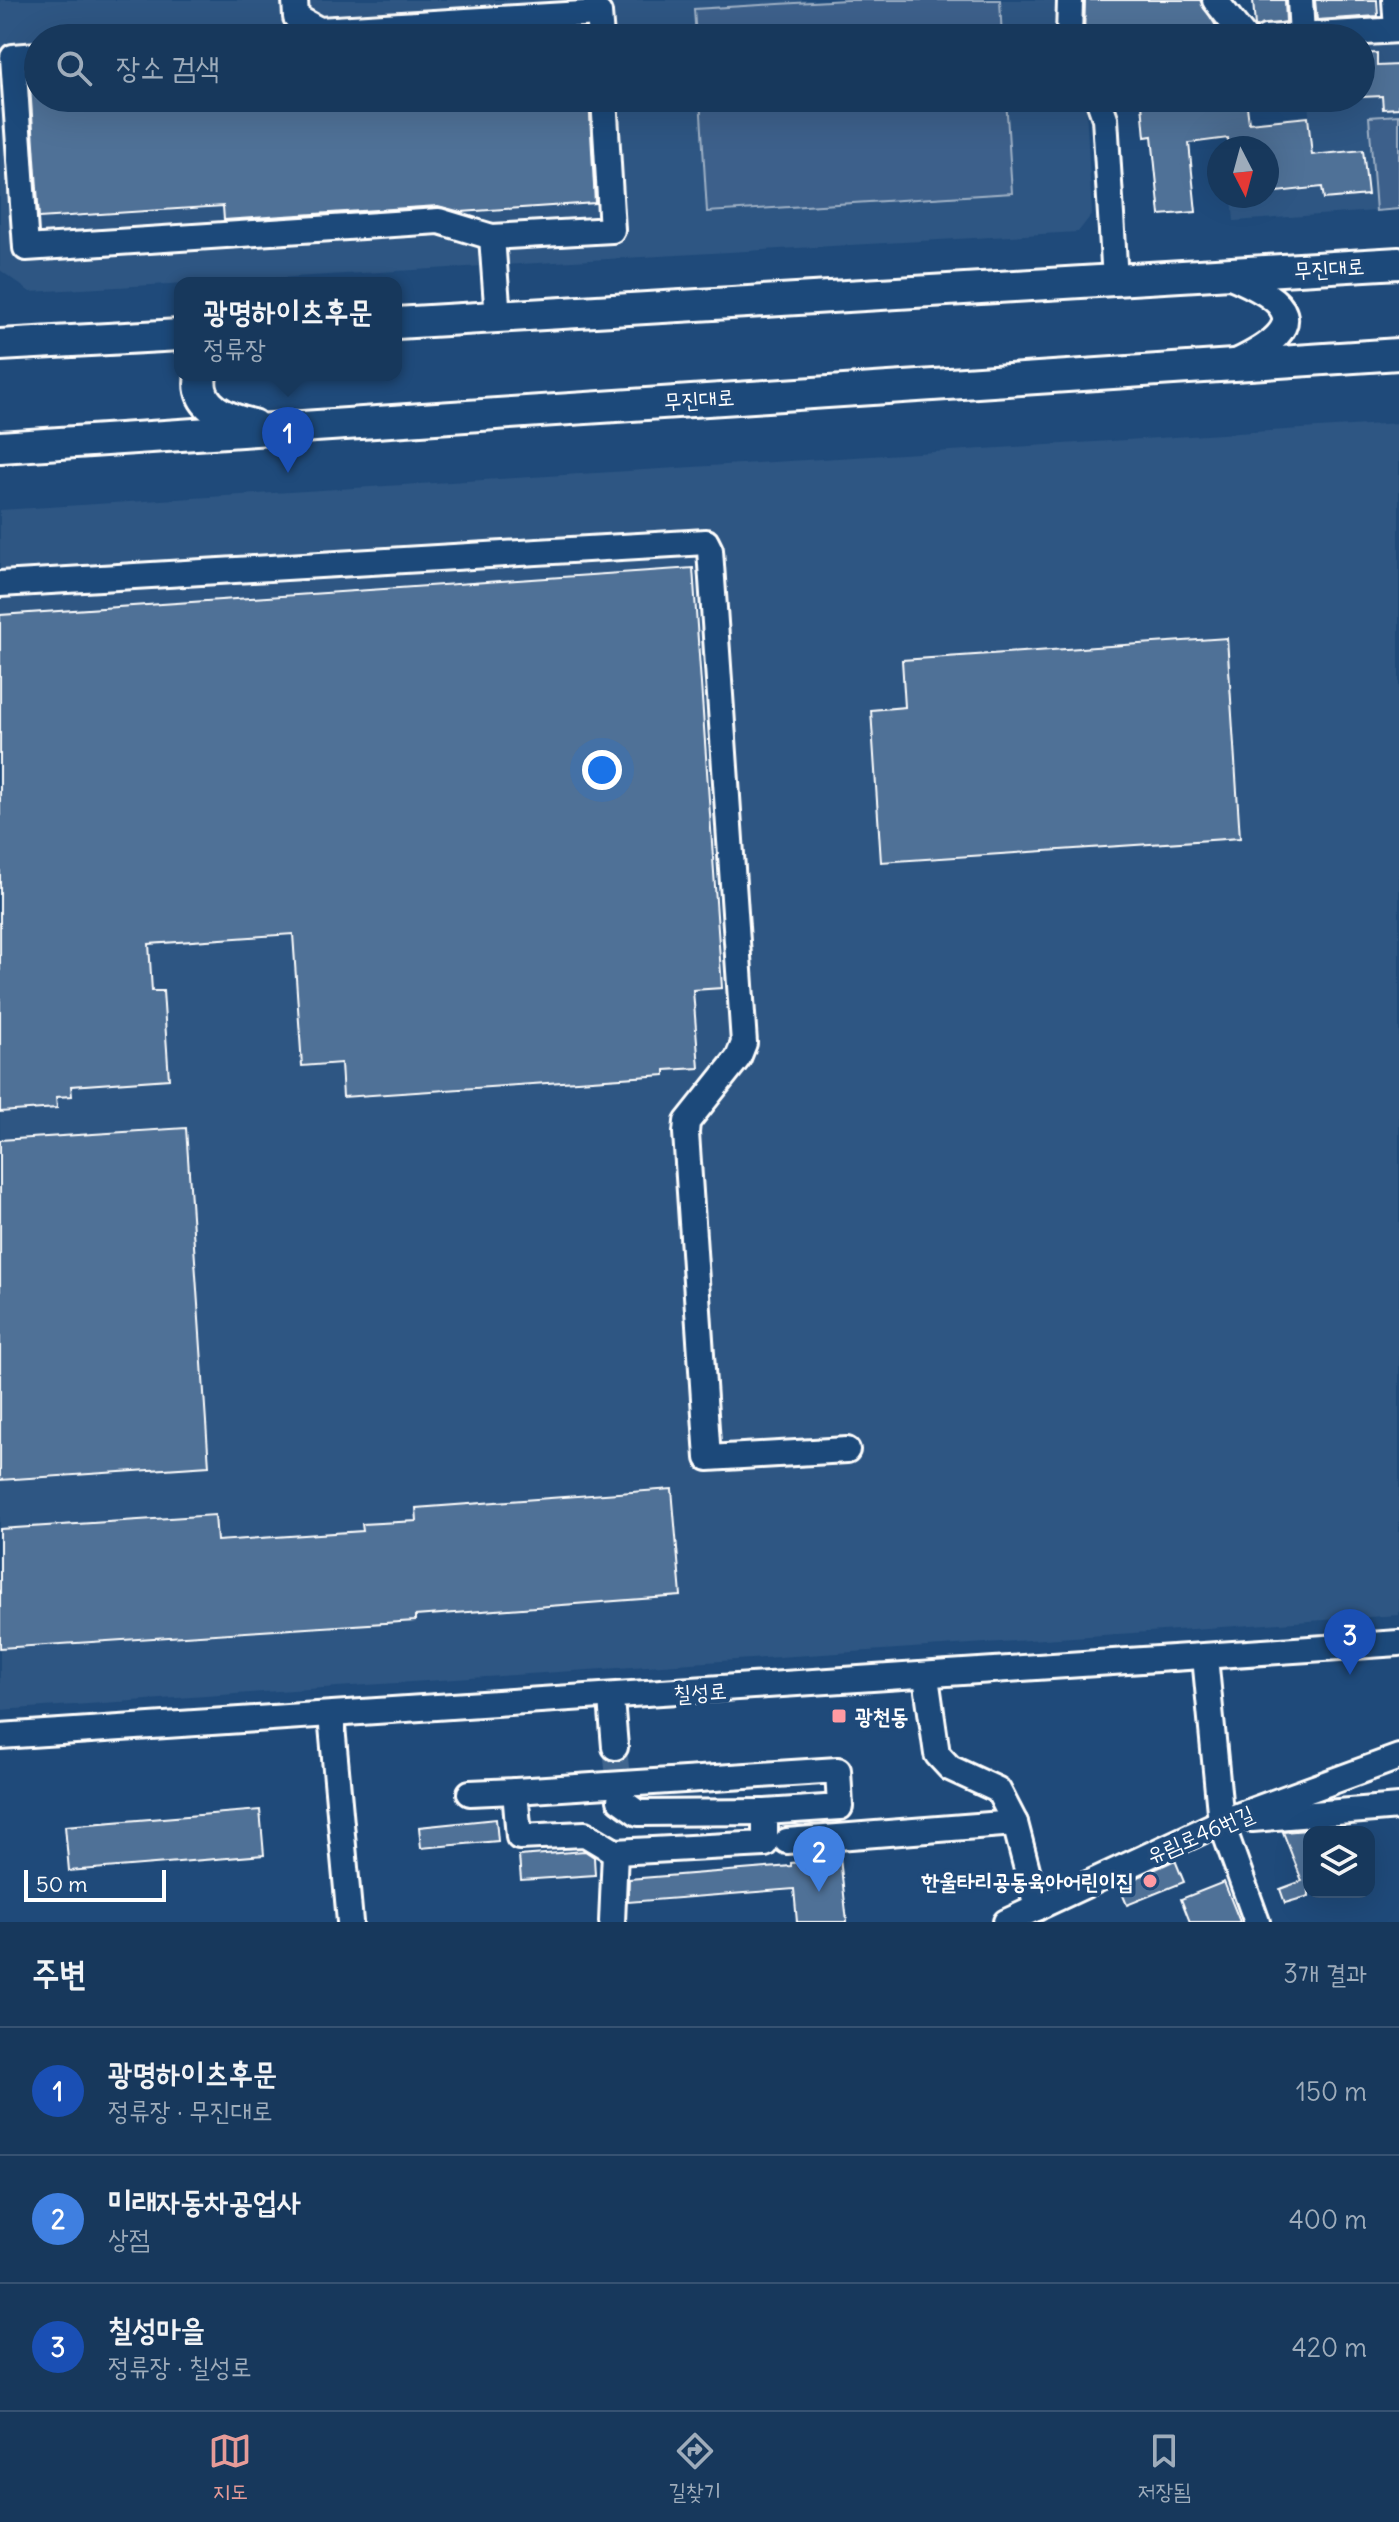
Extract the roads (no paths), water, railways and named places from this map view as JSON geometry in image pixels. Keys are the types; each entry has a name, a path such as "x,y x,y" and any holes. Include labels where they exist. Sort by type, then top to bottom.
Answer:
{"main road":[{"name":"무진대로","path":"402,323 1399,263"},
{"path":"0,345 174,335"},
{"name":"무진대로","path":"0,447 1229,365 1391,359"},
{"path":"201,381 202,397 212,409 225,417 265,427"}],"street":[{"path":"295,0 296,17 308,24"},
{"path":"1069,24 1070,0"},
{"path":"1215,0 1234,24"},
{"path":"1300,0 1301,24"},
{"path":"1375,31 1398,30 1395,0"},
{"path":"418,24 599,13 600,24"},
{"path":"24,56 13,57 10,151 26,248 439,221 492,237 612,230 605,112"},
{"path":"1103,112 1115,280"},
{"path":"492,237 498,318"},
{"path":"1226,274 1265,290 1280,303 1285,325 1265,348 1229,365"},
{"path":"0,584 706,542 710,550 744,1043 738,1058 687,1122 686,1133 708,1458 847,1450"},
{"name":"칠성로","path":"0,1736 611,1699 1399,1643"},
{"path":"1205,1657 1221,1822 1257,1922"},
{"path":"926,1677 937,1754 950,1768 998,1790 1015,1823 1037,1908"},
{"path":"611,1699 615,1747"},
{"path":"331,1715 350,1922"},
{"name":"유림로46번길","path":"1006,1922 1221,1822 1399,1757"},
{"path":"470,1793 838,1770 840,1807 765,1812 638,1813 620,1800"},
{"path":"515,1791 519,1837 585,1834 615,1852 765,1844 765,1812"},
{"path":"1221,1822 1399,1807"},
{"path":"787,1841 1015,1823"},
{"path":"612,1922 615,1852"}],"tunnel":[{"path":"615,1747 620,1800"}],"place":[{"name":"광명하이츠후문","path":"288,473"},
{"name":"칠성마을","path":"1350,1675"},
{"name":"광천동","path":"839,1716"},
{"name":"한울타리공동육아어린이집","path":"1150,1881"},
{"name":"미래자동차공업사","path":"819,1892"}]}
